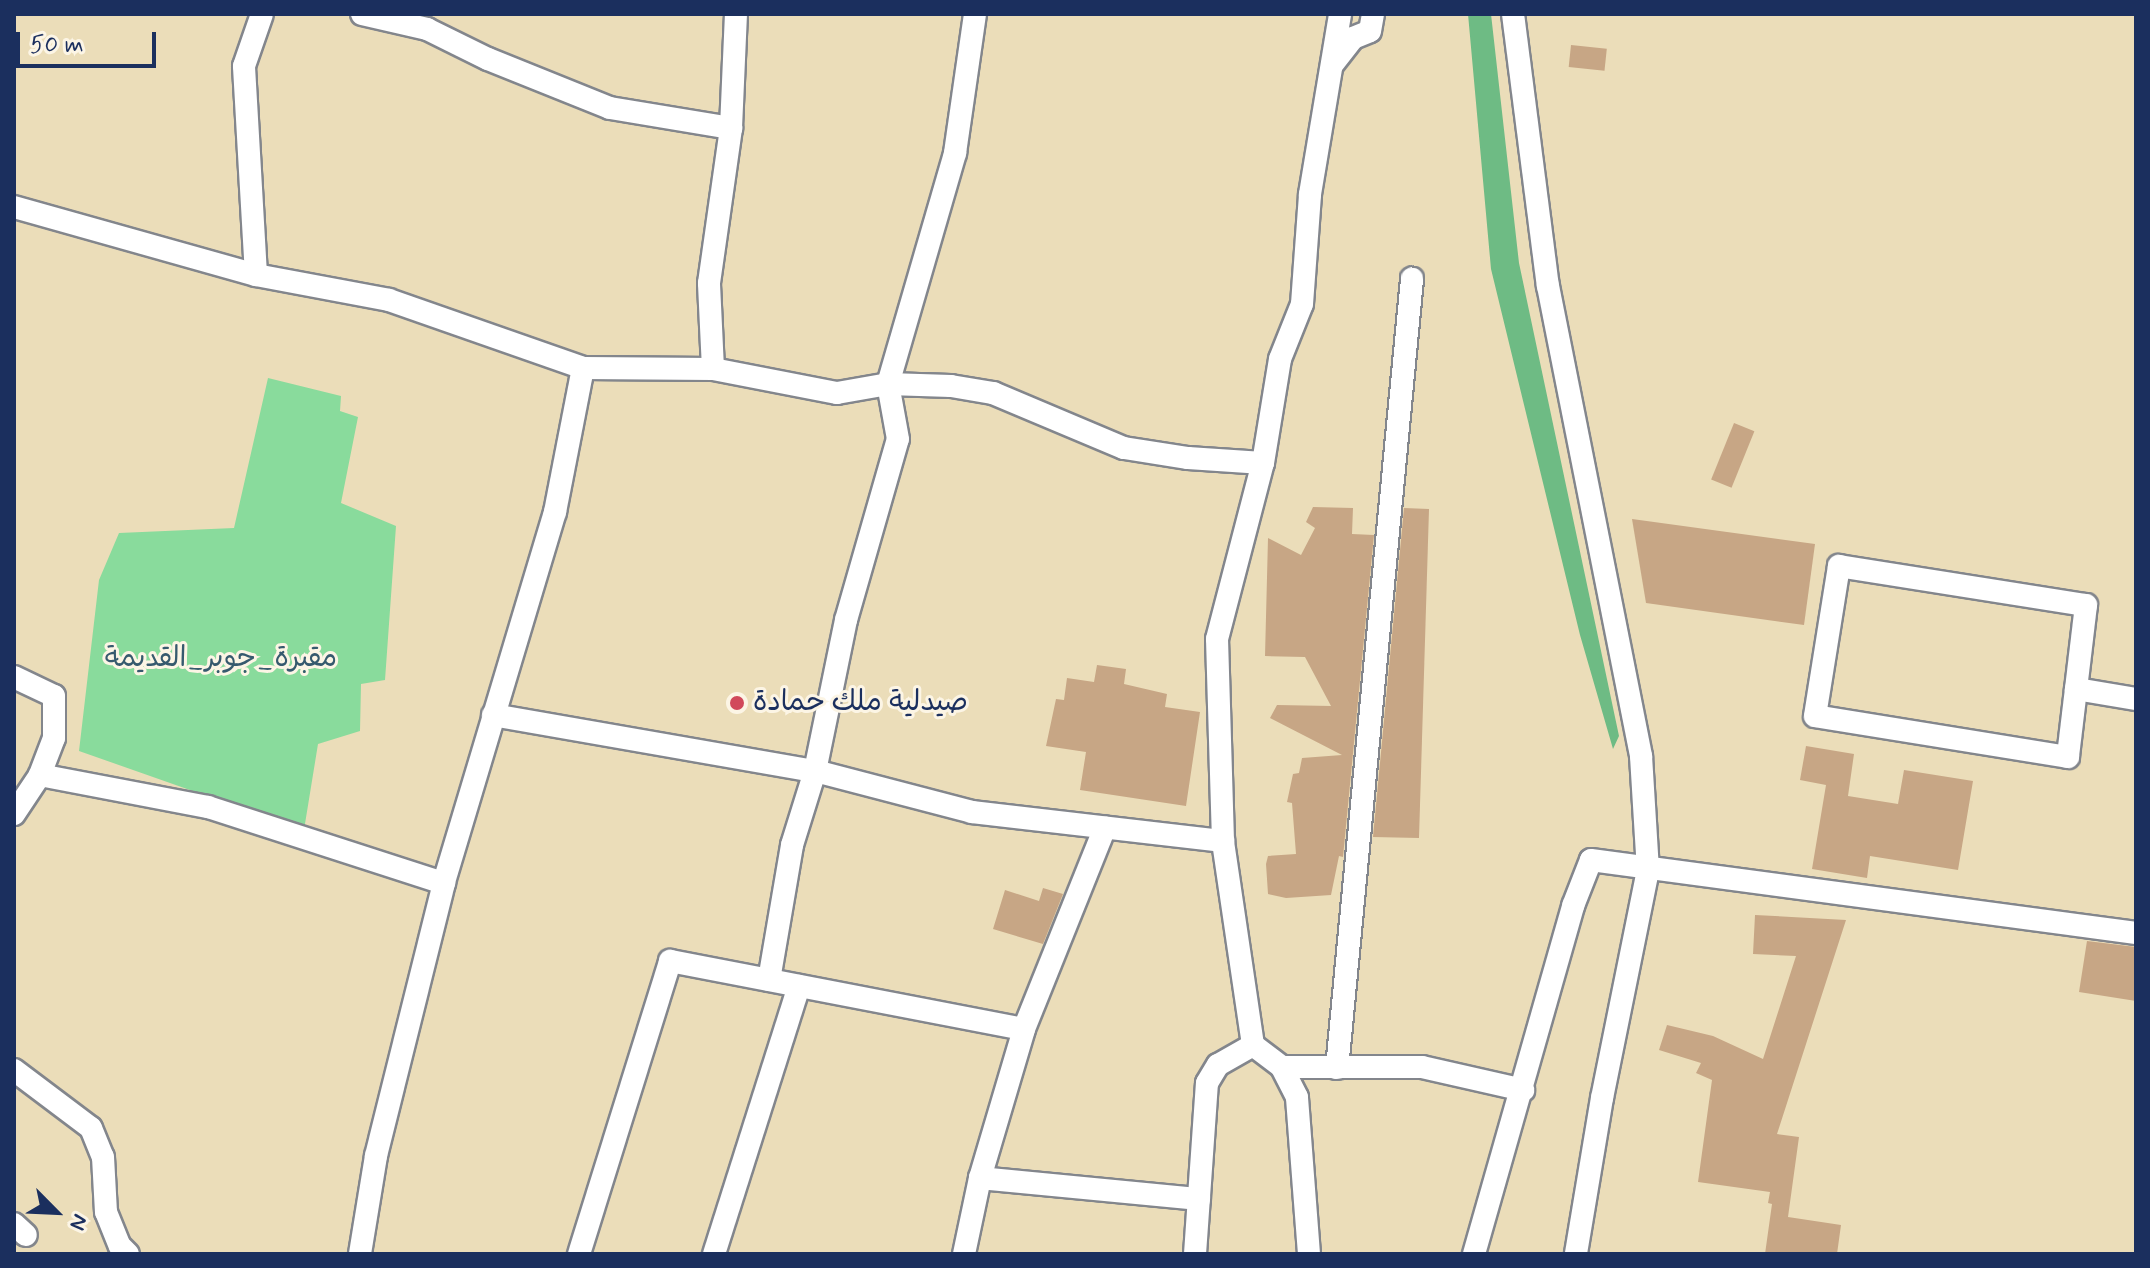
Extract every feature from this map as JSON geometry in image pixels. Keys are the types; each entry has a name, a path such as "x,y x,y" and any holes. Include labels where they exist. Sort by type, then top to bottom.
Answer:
{"street":[{"path":"256,275 244,66 262,14"},
{"path":"362,14 427,29 488,59 610,108 731,128"},
{"path":"713,369 709,283 731,128 736,14"},
{"path":"769,980 792,845 815,771 846,620 898,439 888,384 955,153 975,14"},
{"path":"1309,1254 1297,1097 1282,1067 1253,1045 1223,841 1217,639 1263,463 1280,359 1302,304 1310,194 1340,14"},
{"path":"1329,69 1353,38 1370,31 1373,14"},
{"path":"1513,14 1548,286 1641,756 1648,870 1602,1098 1576,1254"},
{"path":"14,207 256,275 389,300 583,368 713,369 837,393 888,384 951,386 993,393 1124,448 1188,458 1263,463"},
{"path":"1337,1068 1412,279"},
{"path":"360,1254 376,1156 444,883 555,512 583,368"},
{"path":"1839,566 2086,605 2076,689 2068,757 1815,716 1839,566"},
{"path":"14,677 54,696 54,738 40,775 14,814"},
{"path":"2076,689 2136,699"},
{"path":"493,715 815,771 972,812 1223,841"},
{"path":"40,775 208,807 444,883"},
{"path":"964,1254 980,1178 1024,1029 1105,828"},
{"path":"1474,1254 1573,906 1591,860 2136,933"},
{"path":"579,1254 670,961 1024,1029"},
{"path":"714,1254 799,986"},
{"path":"1195,1254 1207,1083 1218,1065 1253,1045"},
{"path":"1282,1067 1422,1067 1523,1090"},
{"path":"14,1070 91,1128 103,1157 106,1212 120,1246 128,1254"},
{"path":"980,1178 1199,1199"}],"green space":[{"path":"1468,14 1491,14 1519,263 1619,736 1613,749 1580,635 1491,269"},
{"name":"مقبرة_جوبر_القديمة","path":"268,378 341,396 340,411 358,417 341,503 396,526 385,680 361,684 360,731 318,744 304,830 79,751 99,580 119,533 234,528"}],"building":[{"path":"1571,45 1607,49 1605,71 1569,67"},
{"path":"1734,423 1754,431 1732,488 1711,480"},
{"path":"1313,507 1353,508 1352,534 1374,535 1343,857 1339,856 1331,895 1286,898 1268,894 1266,864 1268,856 1296,854 1292,803 1287,802 1293,774 1299,773 1302,758 1342,755 1270,718 1277,705 1331,706 1305,657 1265,656 1268,538 1301,555 1315,528 1306,522"},
{"path":"1404,508 1429,509 1419,838 1373,837"},
{"path":"1632,519 1815,544 1804,625 1646,603"},
{"path":"1097,665 1126,669 1124,684 1167,694 1165,707 1200,712 1186,806 1080,790 1086,752 1046,746 1056,699 1064,700 1067,678 1094,682"},
{"path":"1806,746 1854,754 1848,796 1898,804 1904,770 1973,781 1958,870 1870,856 1867,878 1812,869 1826,785 1800,780"},
{"path":"1043,888 1063,894 1043,944 993,929 1005,890 1039,901"},
{"path":"1755,915 1846,920 1777,1134 1799,1137 1788,1217 1841,1225 1837,1254 1765,1254 1772,1204 1768,1203 1770,1192 1698,1182 1712,1080 1696,1073 1701,1063 1659,1050 1667,1025 1713,1036 1763,1059 1796,956 1753,954"},
{"path":"2087,941 2136,947 2136,1001 2079,992"}],"place":[{"name":"صيدلية ملك حمادة","path":"737,703"}]}
